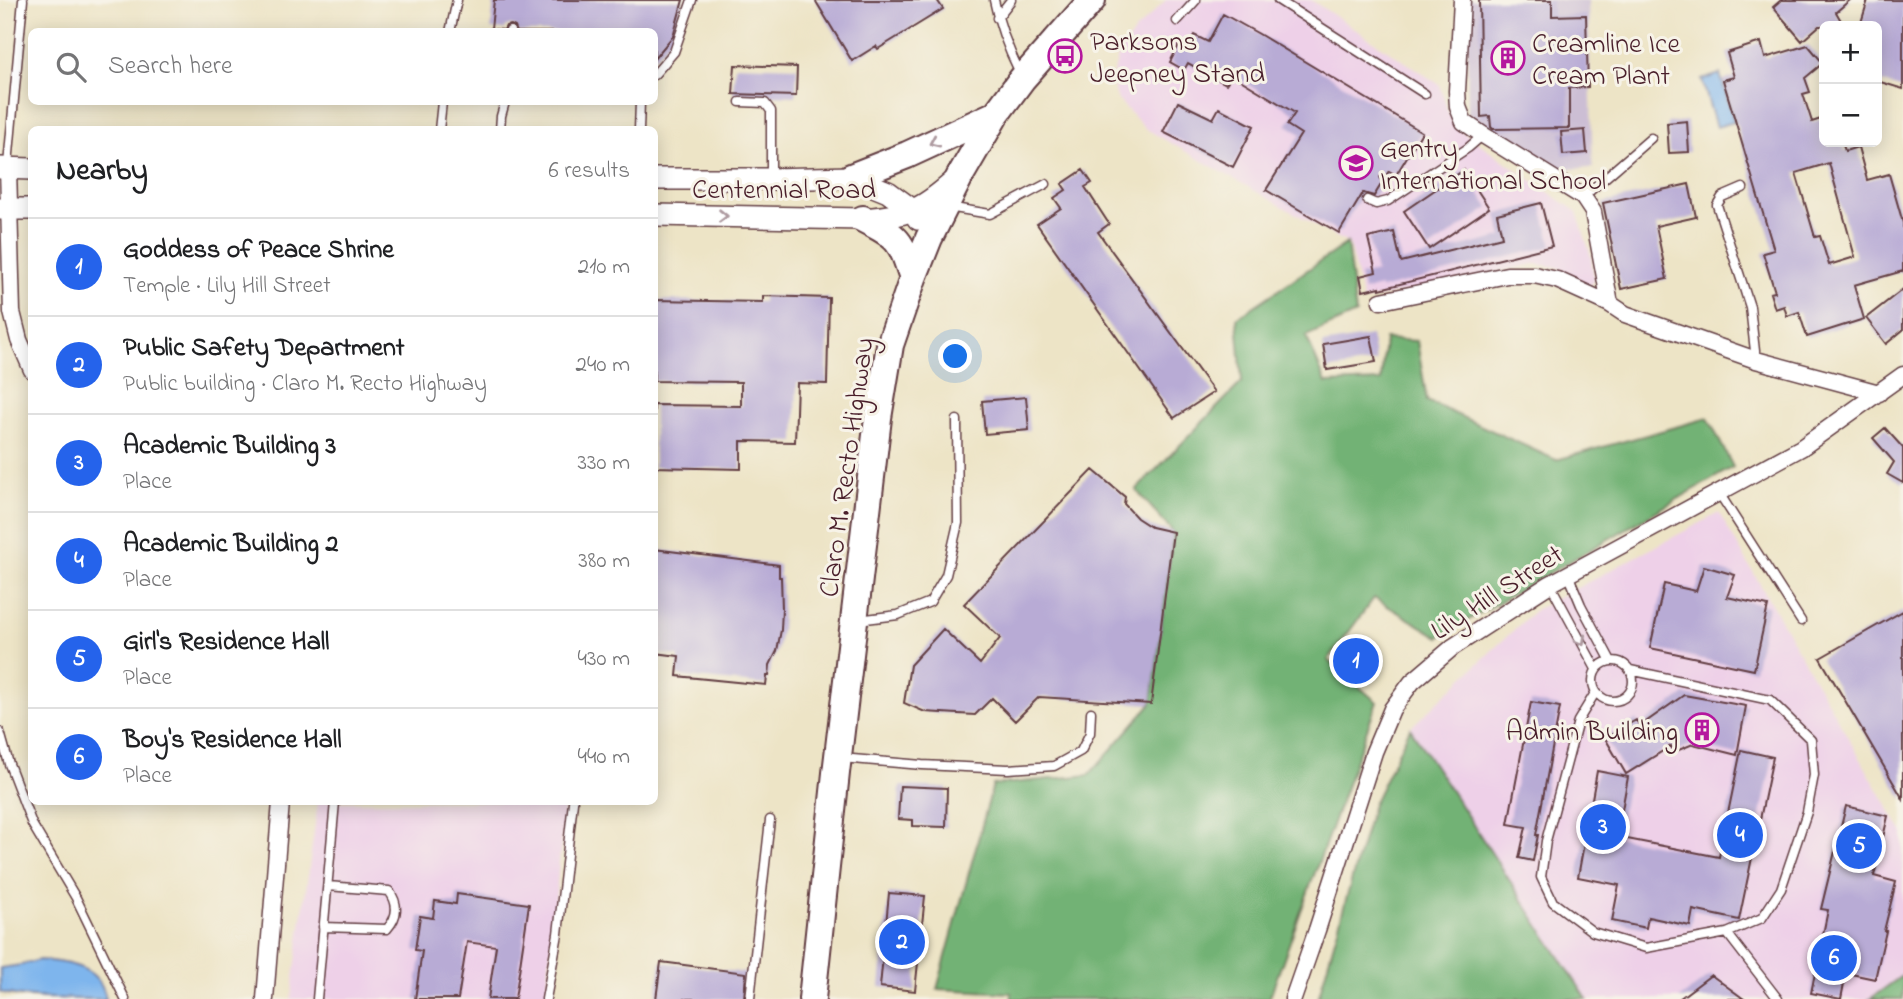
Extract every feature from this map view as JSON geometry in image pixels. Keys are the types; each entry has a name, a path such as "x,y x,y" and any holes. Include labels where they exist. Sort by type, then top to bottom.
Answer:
{"main road":[{"name":"Claro M. Recto Highway","path":"812,999 838,757 890,345 929,238 960,176 996,114 1022,79 1092,0"},
{"path":"851,177 907,155 996,114"},
{"path":"863,219 898,240 913,278"}],"street":[{"path":"1462,0 1457,91 1458,107 1464,122 1583,197 1592,212 1610,304"},
{"path":"28,169 4,168 4,209 12,312 28,361"},
{"name":"Centennial Road","path":"658,215 863,219 889,217 914,211 931,202 960,176"},
{"name":"Centennial Road","path":"658,178 851,177 888,192 914,211 929,238"},
{"path":"4,209 28,209"},
{"path":"1381,302 1507,275 1534,275 1557,281 1610,304 1625,314 1756,360 1880,393"},
{"name":"Lily Hill Street","path":"1293,999 1374,752 1392,709 1412,682 1453,646 1550,584 1801,448 1903,375"},
{"path":"265,999 281,805"}],"lane":[{"path":"4,168 23,0"},
{"path":"451,28 457,0"},
{"path":"658,70 674,52 692,0"},
{"path":"994,0 1004,41 1022,79"},
{"path":"997,18 1011,0"},
{"path":"1177,21 1196,0"},
{"path":"1278,0 1425,94"},
{"path":"740,102 765,103 771,111 771,179"},
{"path":"439,126 442,105"},
{"path":"500,126 504,105"},
{"path":"639,126 640,105"},
{"path":"1367,200 1376,204 1388,201 1468,148 1483,135"},
{"path":"1583,197 1651,138"},
{"path":"945,206 990,214 1046,184"},
{"path":"1743,188 1722,197 1717,205 1750,307 1756,360"},
{"path":"855,621 898,615 930,601 946,575 958,523 957,420"},
{"path":"1719,493 1801,621"},
{"path":"1568,574 1611,661"},
{"path":"1550,584 1596,669"},
{"path":"1611,661 1625,664 1630,670 1633,683 1631,690 1621,700 1607,701 1600,698 1592,686 1596,669 1604,662 1611,661"},
{"path":"1595,693 1578,721 1546,841 1541,877 1553,902 1593,932 1646,948 1727,933 1762,918 1781,890 1807,813 1814,775 1811,740 1770,700 1630,670"},
{"path":"838,757 1008,769 1054,766 1081,751 1090,733 1091,712"},
{"path":"0,732 32,824 76,898 125,999"},
{"path":"317,999 335,805"},
{"path":"546,999 558,934 573,805"},
{"path":"750,999 770,820"},
{"path":"323,927 387,929 393,923 397,911 390,891 328,886"},
{"path":"1727,933 1778,999"}],"shaded area":[{"name":"Gentry International School","path":"1166,0 1311,0 1440,85 1456,127 1577,212 1591,256 1594,280 1588,287 1557,267 1534,264 1363,301 1349,244 1146,129 1118,100 1111,80 1119,54 1135,31"},
{"path":"1467,0 1588,0 1593,168 1560,169 1494,136 1468,113"},
{"path":"1719,513 1903,833 1903,975 1870,999 1588,999 1410,728 1535,610"},
{"path":"318,805 565,805 546,999 291,999"}],"green space":[{"path":"1347,243 1356,314 1306,336 1326,383 1381,381 1385,339 1417,341 1427,401 1556,460 1708,418 1733,467 1439,637 1374,598 1328,660 1377,702 1269,999 1012,999 1011,993 937,989 993,785 1089,775 1151,704 1173,532 1136,490 1242,382 1237,318"},
{"path":"1410,728 1587,999 1318,999 1373,804"},
{"path":"1903,975 1903,999 1870,999"}],"water":[{"path":"1720,74 1734,122 1716,127 1702,80"},
{"path":"39,960 61,962 90,973 103,988 106,999 35,997 0,992 0,968"}],"building":[{"path":"494,0 683,0 673,36 658,54 658,28 515,28 511,25 491,28"},
{"path":"815,0 937,0 943,9 878,49 876,46 852,61"},
{"path":"1479,0 1552,0 1552,16 1586,15 1588,87 1569,88 1569,128 1493,129 1490,116 1481,117"},
{"path":"1781,0 1850,0 1836,12 1841,21 1819,21 1819,26 1802,41 1773,7"},
{"path":"1868,0 1903,0 1903,89 1882,83 1882,21 1862,21"},
{"path":"1223,14 1422,132 1396,175 1389,171 1383,180 1380,176 1382,183 1374,196 1363,193 1339,233 1266,190 1301,134 1287,125 1295,113 1232,75 1226,84 1188,63 1184,70 1170,62 1180,43 1187,47 1194,35 1208,42"},
{"path":"1761,42 1765,58 1808,45 1819,58 1819,66 1805,78 1810,92 1803,94 1812,122 1819,120 1819,147 1844,147 1845,151 1858,147 1867,180 1889,174 1903,223 1903,271 1854,285 1864,319 1807,337 1799,312 1787,316 1784,306 1775,309 1770,293 1775,292 1763,253 1774,250 1723,80 1734,77 1727,53","holes":["1829,163 1855,257 1829,265 1820,236 1815,237 1796,173"]},
{"path":"735,65 797,67 796,96 733,94"},
{"path":"1178,102 1213,119 1219,108 1254,126 1233,167 1163,132"},
{"path":"1687,121 1689,152 1669,153 1667,123"},
{"path":"1585,130 1587,153 1563,155 1561,132"},
{"path":"1083,170 1092,183 1085,187 1109,224 1098,232 1214,392 1174,418 1037,224 1061,208 1054,198 1066,190 1062,184"},
{"path":"1464,170 1489,208 1429,249 1404,211"},
{"path":"1689,184 1696,217 1656,226 1667,279 1621,289 1603,203"},
{"path":"1541,203 1552,246 1363,291 1360,276 1376,272 1368,238 1394,232 1401,262 1502,237 1497,214"},
{"path":"1903,289 1903,330 1886,344 1866,318"},
{"path":"763,296 829,298 827,384 797,383 795,442 741,441 741,469 658,467 658,405 741,406 741,382 658,381 658,300 763,302"},
{"path":"1371,336 1376,362 1327,370 1323,344"},
{"path":"1026,397 1029,430 985,434 982,401"},
{"path":"1885,428 1903,448 1903,483 1887,474 1894,462 1873,438"},
{"path":"1093,470 1125,497 1124,504 1137,518 1151,527 1173,532 1151,704 1039,697 1015,721 992,698 975,715 925,712 904,703 910,665 943,629 980,664 1000,638 964,604"},
{"path":"658,550 779,565 781,630 766,685 677,676 679,656 658,653"},
{"path":"1704,566 1735,575 1727,597 1768,606 1754,670 1650,648 1664,584 1696,591"},
{"path":"1903,611 1903,799 1820,658"},
{"name":"Admin Building","path":"1684,695 1746,706 1737,755 1693,744 1674,752 1671,746 1626,774 1605,738 1636,720 1640,726"},
{"path":"1531,702 1560,707 1533,861 1519,858 1526,827 1508,824"},
{"path":"1741,750 1773,757 1739,920 1693,910 1690,926 1648,917 1646,928 1612,921 1619,885 1578,877 1597,771 1628,777 1617,837 1719,857"},
{"path":"900,786 947,788 946,827 913,826 913,820 898,819"},
{"path":"1846,806 1888,816 1874,876 1896,882 1875,979 1846,973 1841,999 1811,993 1828,910 1821,909"},
{"path":"889,893 925,896 915,991 880,987"},
{"path":"457,894 529,904 515,999 488,999 496,946 467,942 458,999 415,999 422,951 415,950 420,916 433,918 435,901 456,904"},
{"path":"661,962 746,973 744,999 656,999"},
{"path":"1711,975 1744,999 1679,999"}],"place":[{"name":"Parksons Jeepney Stand","path":"1065,56"},
{"name":"Creamline Ice Cream Plant","path":"1508,58"},
{"name":"Gentry International School","path":"1356,163"},
{"name":"Goddess of Peace Shrine","path":"1356,661"},
{"name":"Admin Building","path":"1702,730"},
{"name":"Academic Building 3","path":"1603,827"},
{"name":"Academic Building 2","path":"1740,835"},
{"name":"Girl's Residence Hall","path":"1859,846"},
{"name":"Public Safety Department","path":"902,942"},
{"name":"Boy's Residence Hall","path":"1834,958"}]}
